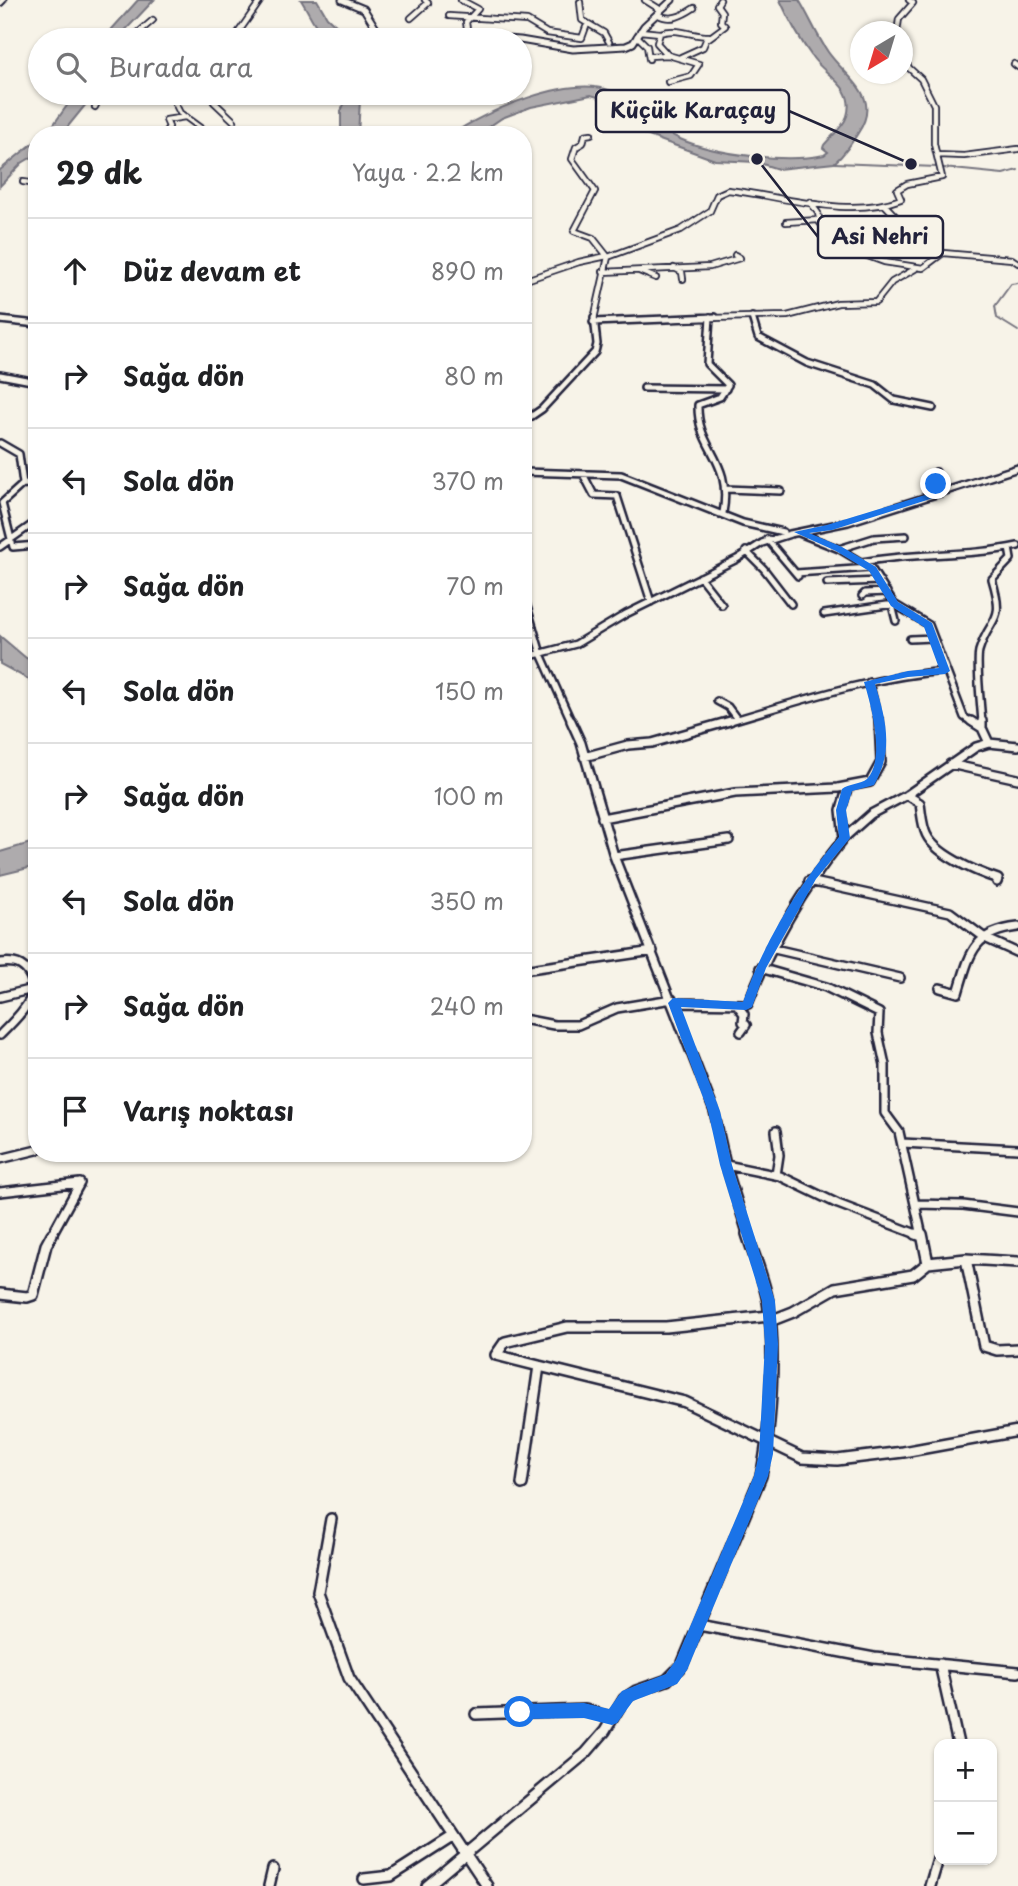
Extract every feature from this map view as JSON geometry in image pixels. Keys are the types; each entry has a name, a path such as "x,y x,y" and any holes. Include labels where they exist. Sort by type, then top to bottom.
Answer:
{"main road":[{"path":"342,0 364,9 376,28"},
{"path":"532,43 548,47 614,47 632,44 672,0"}],"street":[{"path":"241,28 261,0"},
{"path":"411,18 428,4 425,0"},
{"path":"461,0 478,7 470,16 466,28"},
{"path":"639,34 660,33 672,29 677,23 645,0"},
{"path":"672,29 697,36 719,33 726,26 721,22 722,12 717,5 720,0"},
{"path":"898,21 914,3 909,0"},
{"path":"580,2 580,19 586,27 604,33 609,43"},
{"path":"670,19 686,15 694,8"},
{"path":"527,21 531,13"},
{"path":"449,16 527,21 547,33 582,38 586,27"},
{"path":"144,28 153,20"},
{"path":"660,33 657,43 671,55 672,62"},
{"path":"639,34 648,46 649,57 671,55 697,62 698,66 691,76 668,82"},
{"path":"681,57 703,47 710,36"},
{"path":"532,279 681,230 710,211 717,195 722,191 736,190 810,202 858,206 884,204 901,199 897,190 904,184 937,180 942,177 942,172 934,144 934,105 921,79 913,72"},
{"path":"177,105 185,117 197,126"},
{"path":"217,105 234,121"},
{"path":"168,126 164,121 185,117"},
{"path":"591,134 585,135 572,159 595,191 585,204 574,231 593,238 607,256"},
{"path":"937,156 964,156 1018,149"},
{"path":"23,181 28,182"},
{"path":"810,202 818,213 819,220 851,250 915,269"},
{"path":"884,204 907,234 919,241"},
{"path":"786,222 819,220"},
{"path":"631,239 636,246"},
{"path":"593,322 787,316 838,303 876,302 892,282 915,269 923,268 943,253 1012,259 1018,263"},
{"path":"603,272 710,267 740,258 735,255"},
{"path":"532,416 542,409 594,352 597,344 593,322 607,256"},
{"path":"673,268 682,272 683,279"},
{"path":"639,271 656,278"},
{"path":"710,317 713,328 706,360 708,368 726,381 726,390 716,400 698,405 697,412 704,439 725,478 723,513"},
{"path":"752,317 758,337 807,363 860,378 875,385 894,400 933,408"},
{"path":"0,320 28,323"},
{"path":"0,375 28,380"},
{"path":"644,388 726,390"},
{"path":"0,443 16,448 20,454 23,484"},
{"path":"532,656 576,644 651,602 737,559 768,539 788,533 829,528 1018,468"},
{"path":"532,472 621,475 743,523 788,533"},
{"path":"936,472 940,493"},
{"path":"583,474 594,495 617,496 651,602"},
{"path":"28,484 23,484 2,502 9,538 15,548 28,546"},
{"path":"726,489 781,491"},
{"path":"0,547 28,526"},
{"path":"798,532 839,549 871,568 887,592 896,621"},
{"path":"839,549 874,538 906,536"},
{"path":"768,539 797,575 871,568"},
{"path":"862,562 891,554 1018,546"},
{"path":"989,743 982,728 979,652 997,617 999,601 992,579 1011,559 1009,548"},
{"path":"746,551 765,566 771,579 791,604"},
{"path":"700,577 722,605"},
{"path":"827,583 880,581"},
{"path":"862,596 865,593 887,592"},
{"path":"824,614 893,605 929,625 964,717 982,728"},
{"path":"427,1886 462,1852 580,1759 603,1734 627,1696 671,1679 682,1665 761,1476 766,1442 772,1344 768,1301 726,1165 714,1111 614,856 581,743 541,654 532,624"},
{"path":"910,639 933,638"},
{"path":"584,757 628,745 652,743 869,682 908,674 945,671"},
{"path":"602,818 736,793 785,789 847,789 870,782 881,762 879,715 869,682"},
{"path":"717,701 728,706 737,719"},
{"path":"532,1020 567,1026 617,1008 673,1001 738,1006 748,1004 770,948 809,881 844,838 871,814 907,794 976,747 989,743 1018,746"},
{"path":"950,764 1018,779"},
{"path":"844,838 841,810 847,789"},
{"path":"907,794 920,803 926,834 944,853 972,871 998,879 997,882"},
{"path":"614,856 729,840"},
{"path":"809,881 950,912 985,938 1018,953"},
{"path":"940,988 958,993 968,960 985,938 993,930 1018,927"},
{"path":"770,948 900,978"},
{"path":"532,969 653,951"},
{"path":"0,963 21,965 28,974"},
{"path":"760,968 817,983 862,1008 879,1013 878,1033 885,1065 884,1113 894,1123 902,1143 916,1204 919,1235 928,1263"},
{"path":"0,997 28,990"},
{"path":"0,1035 28,1004"},
{"path":"738,1006 744,1014 746,1025 741,1032"},
{"path":"776,1131 779,1155 776,1175"},
{"path":"902,1143 1018,1149"},
{"path":"0,1159 28,1152"},
{"path":"726,1165 776,1175 919,1235"},
{"path":"0,1192 80,1183 46,1245 33,1295 27,1297 0,1294"},
{"path":"916,1204 963,1205 1018,1212"},
{"path":"966,1259 984,1346 997,1350 1018,1349"},
{"path":"1018,1262 966,1259 928,1263 913,1275 835,1288 793,1312 769,1319 760,1315 666,1327 567,1327 505,1342 496,1355 501,1359 685,1402 802,1458 837,1460 903,1452 1018,1430"},
{"path":"522,1484 539,1366"},
{"path":"331,1519 318,1592 328,1627 349,1678 487,1886"},
{"path":"699,1625 874,1658 1018,1672"},
{"path":"940,1664 957,1739"},
{"path":"476,1714 584,1710 612,1718"},
{"path":"364,1879 391,1877 452,1837"},
{"path":"930,1886 936,1865"},
{"path":"270,1886 273,1869"}],"shaded area":[{"path":"138,0 154,0 127,28 113,28"},
{"path":"301,0 317,0 327,17 339,28 317,28"},
{"path":"780,0 799,0 828,52 850,78 850,84 856,84 865,98 865,120 850,145 834,163 778,169 756,162 715,160 646,135 609,111 598,97 591,95 531,107 502,118 490,126 466,126 509,105 532,105 532,97 573,87 594,87 611,91 619,100 663,129 695,145 771,158 824,155 828,152 823,148 824,145 840,128 849,106 844,90 808,51"},
{"path":"67,105 85,105 68,126 52,126"},
{"path":"344,105 360,105 359,126 341,126"},
{"path":"28,147 28,159 0,186 0,170"},
{"path":"0,636 28,659 28,679 0,664"},
{"path":"28,844 28,868 0,875 0,852"}],"waterway":[{"path":"835,163 937,167"},
{"path":"943,168 1003,174 1018,170"},
{"path":"1018,283 1011,284 995,306 997,318 1018,331"}],"place":[{"name":"Asi Nehri","path":"757,159"},
{"name":"Küçük Karaçay","path":"911,164"}],"route":[{"path":"520,1712 584,1710 612,1718 627,1696 640,1689 659,1686 671,1679 682,1665 761,1476 766,1454 772,1344 768,1301 726,1165 714,1111 673,1003 748,1004 770,948 812,877 844,838 841,810 847,789 870,782 881,762 879,715 869,682 908,674 945,671 929,625 894,604 873,569 839,549 798,532 829,528 940,493 936,484"}]}
